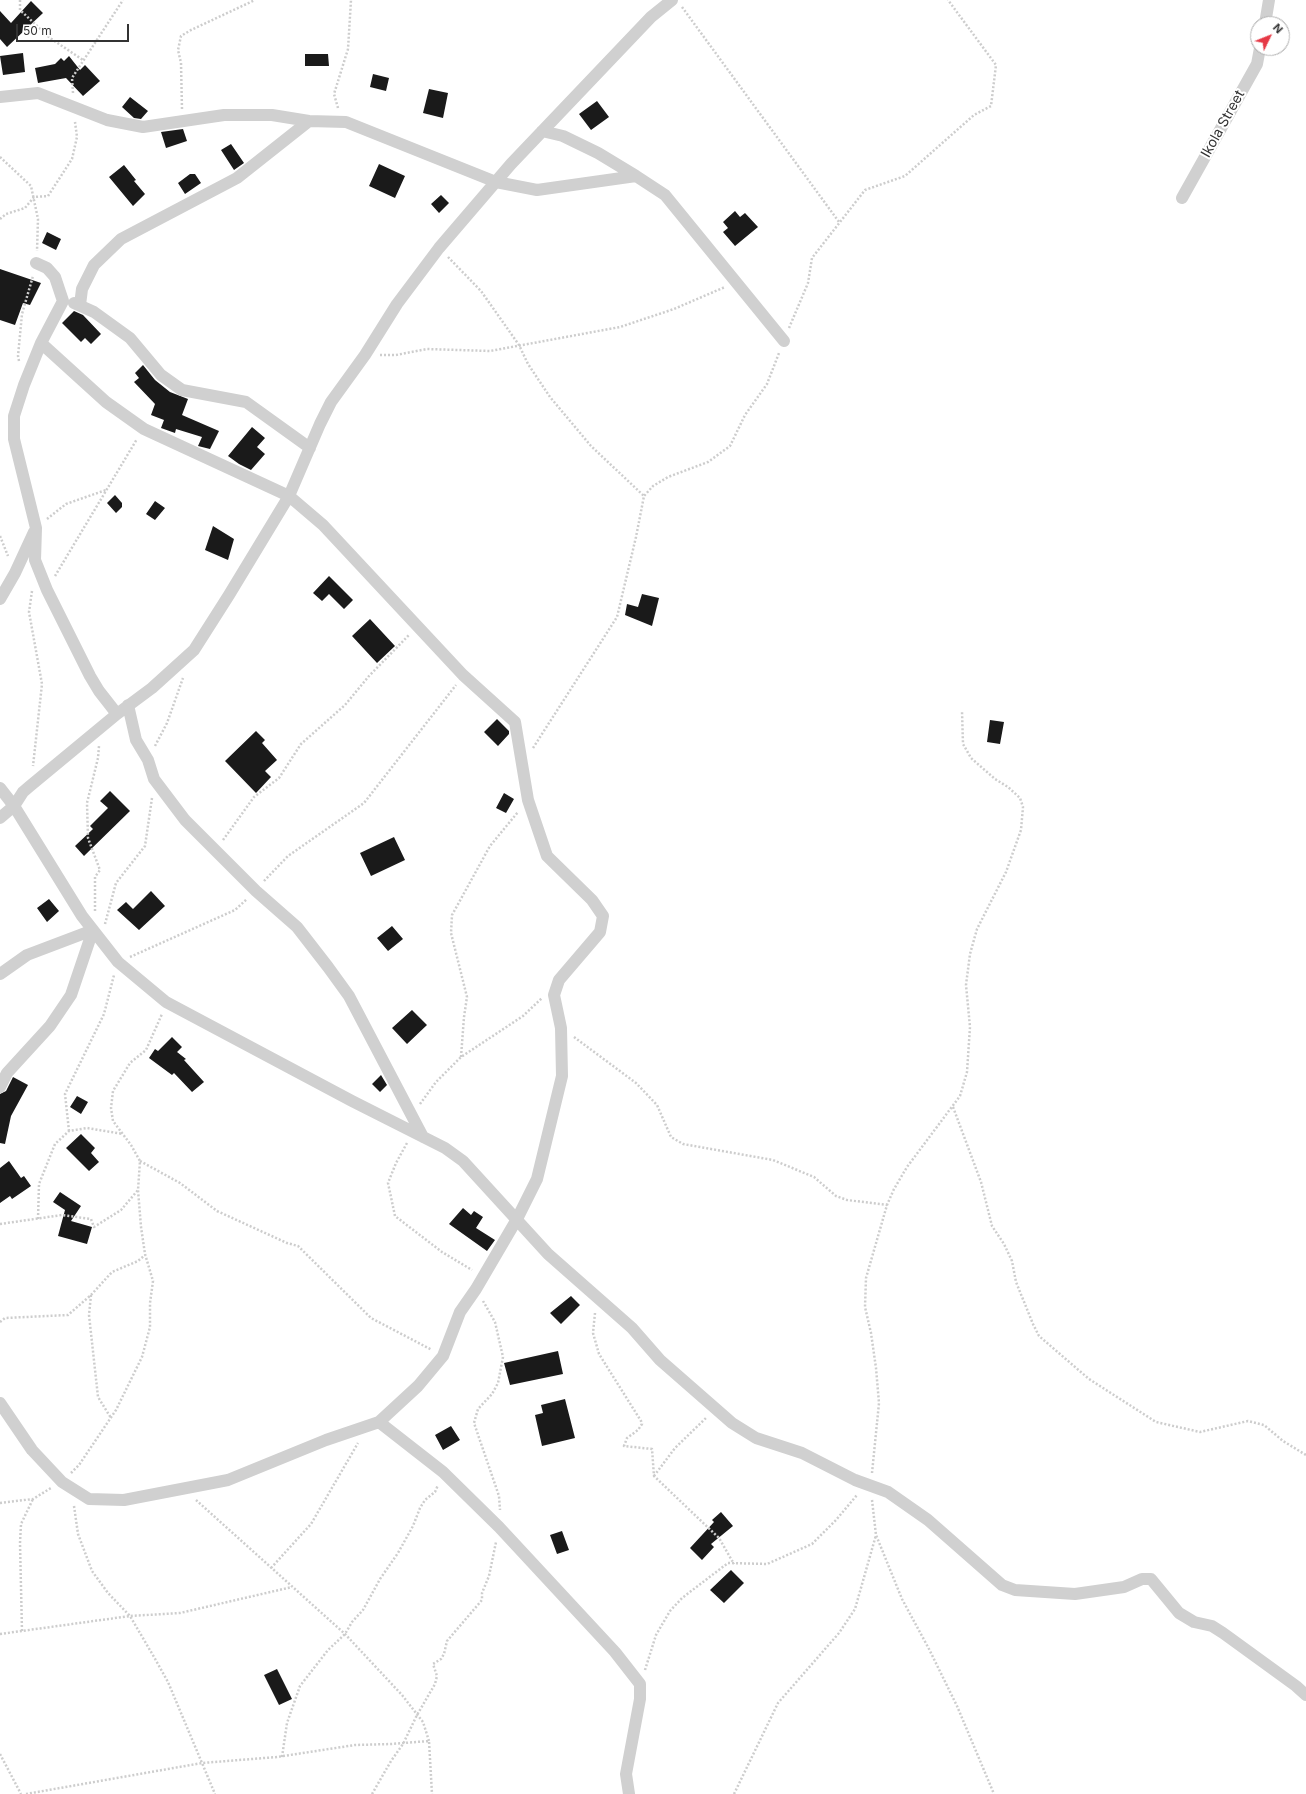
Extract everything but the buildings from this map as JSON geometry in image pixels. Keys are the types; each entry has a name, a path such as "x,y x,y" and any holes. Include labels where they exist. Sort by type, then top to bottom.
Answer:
{"street":[{"path":"1266,16 1269,0"},
{"path":"0,818 14,806 23,792 128,705 152,688 194,650 289,496 331,402 365,355 397,304 439,248 511,164 651,17 676,3"},
{"name":"Ikola Street","path":"1182,198 1257,64 1258,56"},
{"path":"0,98 38,93 107,120 143,127 224,115 272,115 309,121 346,122 496,182 537,190 636,176"},
{"path":"80,305 82,289 94,265 121,239 237,178 309,121"},
{"path":"542,131 563,136 598,152 665,194 784,341"},
{"path":"36,263 48,268 55,276 63,300 41,343 24,385 14,416 14,439 36,529 35,560 47,590 90,676 99,691 117,714"},
{"path":"63,300 80,305 94,312 130,338 161,375 182,390 246,402 310,448"},
{"path":"0,1403 32,1450 67,1485 89,1498 124,1500 228,1480 326,1440 373,1424 418,1386 443,1356 460,1312 476,1289 517,1219 537,1179 562,1076 561,1028 554,995 559,980 600,932 603,916 592,900 547,856 528,800 515,722 463,675 323,525 289,496 144,429 106,402 41,343"},
{"path":"0,599 15,573 36,529"},
{"path":"128,705 136,740 148,760 154,779 185,820 256,891 297,927 349,996 412,1116 418,1134"},
{"path":"0,788 14,806 95,932 118,962 166,1002 345,1098 445,1148 463,1161 548,1254 632,1328 660,1360 732,1423 756,1438 802,1453 855,1480 888,1492 957,1544 995,1580 1002,1585 1015,1590 1075,1594 1124,1588 1142,1579 1151,1579 1179,1613 1194,1622 1212,1626 1223,1632 1306,1695"},
{"path":"0,974 28,955 95,932"},
{"path":"0,1087 7,1074 50,1026 71,995 95,932"},
{"path":"373,1424 443,1472 499,1527 615,1652 640,1684 640,1699 626,1774 629,1794"}],"path":[{"path":"20,0 20,10 50,38 83,60"},
{"path":"0,219 6,214 25,208 34,198 48,196 72,159 76,137 72,78 122,0"},
{"path":"182,122 181,63 178,50 181,36 255,0"},
{"path":"346,122 336,105 334,94 348,49 351,0"},
{"path":"521,765 617,617 644,496 653,486 668,477 708,462 730,446 745,415 767,384 808,283 812,258 865,190 905,176 974,115 991,106 996,65 948,0"},
{"path":"676,3 840,222"},
{"path":"439,248 482,291 519,345 528,364 550,396 591,446 644,496"},
{"path":"365,355 396,355 427,349 490,351 620,327 674,309 736,282"},
{"path":"47,590 144,429"},
{"path":"36,529 66,504 106,490"},
{"path":"30,786 42,684 29,612 30,600 38,569"},
{"path":"216,850 254,797 279,778 301,744 345,705 369,676 417,626"},
{"path":"148,760 167,723 186,672"},
{"path":"69,1131 65,1094 104,1014 118,962 235,910 256,891 263,881 288,856 364,804 463,675"},
{"path":"962,711 963,744 971,758 1020,798 1023,807 1021,830 1018,842 1006,872 977,929 970,954 966,985 970,1027 967,1072 960,1096 907,1168 894,1189 887,1205 866,1278 864,1293 865,1307 871,1333 879,1403 869,1485 876,1535 902,1599 957,1706 994,1794"},
{"path":"95,932 95,877 100,870 88,838 87,803 98,758 100,729"},
{"path":"95,932 116,883 145,846 154,779"},
{"path":"461,1057 467,997 451,933 452,915 490,846 528,800"},
{"path":"412,1116 436,1082 461,1057 523,1016 543,996"},
{"path":"0,1503 33,1499 67,1485 79,1464 111,1418 142,1357 150,1327 150,1303 153,1281 145,1254 138,1190 140,1162 131,1144 113,1121 111,1108 113,1092 130,1063 146,1050 166,1002"},
{"path":"561,1028 636,1083 657,1105 671,1137 683,1144 773,1160 814,1177 836,1196 847,1200 887,1205"},
{"path":"953,1106 981,1182 992,1226 1004,1244 1012,1261 1016,1282 1039,1336 1089,1379 1156,1422 1200,1432 1248,1421 1264,1425 1283,1441 1306,1454"},
{"path":"38,1219 39,1184 55,1144 69,1131 87,1128 123,1134"},
{"path":"418,1134 396,1163 388,1183 395,1216 442,1252 483,1276"},
{"path":"140,1162 180,1182 217,1211 287,1243 298,1246 371,1318 443,1356"},
{"path":"0,1224 62,1215 91,1219 94,1227 121,1210 138,1190"},
{"path":"0,1322 5,1318 68,1315 92,1295 112,1272 138,1261 145,1254"},
{"path":"372,1794 391,1761 403,1744 417,1715 435,1684 437,1676 433,1664 444,1654 447,1641 482,1600 482,1593 489,1576 499,1527 500,1510 498,1496 474,1423 478,1409 492,1394 498,1383 503,1357 495,1322 476,1289"},
{"path":"92,1295 89,1315 98,1397 111,1418"},
{"path":"596,1297 593,1333 599,1354 642,1424 638,1430 627,1438 624,1446 652,1449 654,1476 719,1538 734,1564"},
{"path":"654,1476 675,1448 715,1409"},
{"path":"271,1568 311,1524 373,1424"},
{"path":"282,1756 287,1723 300,1686 328,1650 345,1634 352,1622 363,1610 380,1579 398,1553 413,1526 420,1508 425,1500 435,1492 443,1472"},
{"path":"67,1485 78,1534 92,1571 108,1593 130,1616 168,1682 215,1794"},
{"path":"640,1684 653,1649 656,1634 670,1611 682,1598 728,1563 767,1564 812,1544 869,1485"},
{"path":"182,1488 345,1634 402,1695 423,1722 429,1741 432,1794"},
{"path":"22,1631 20,1524 33,1499"},
{"path":"734,1794 778,1703 839,1633 855,1609 876,1535"},
{"path":"0,1634 130,1616 180,1613 292,1587"},
{"path":"26,1794 202,1763 282,1756 355,1745 403,1744 429,1741"},
{"path":"0,1754 21,1794"}]}
